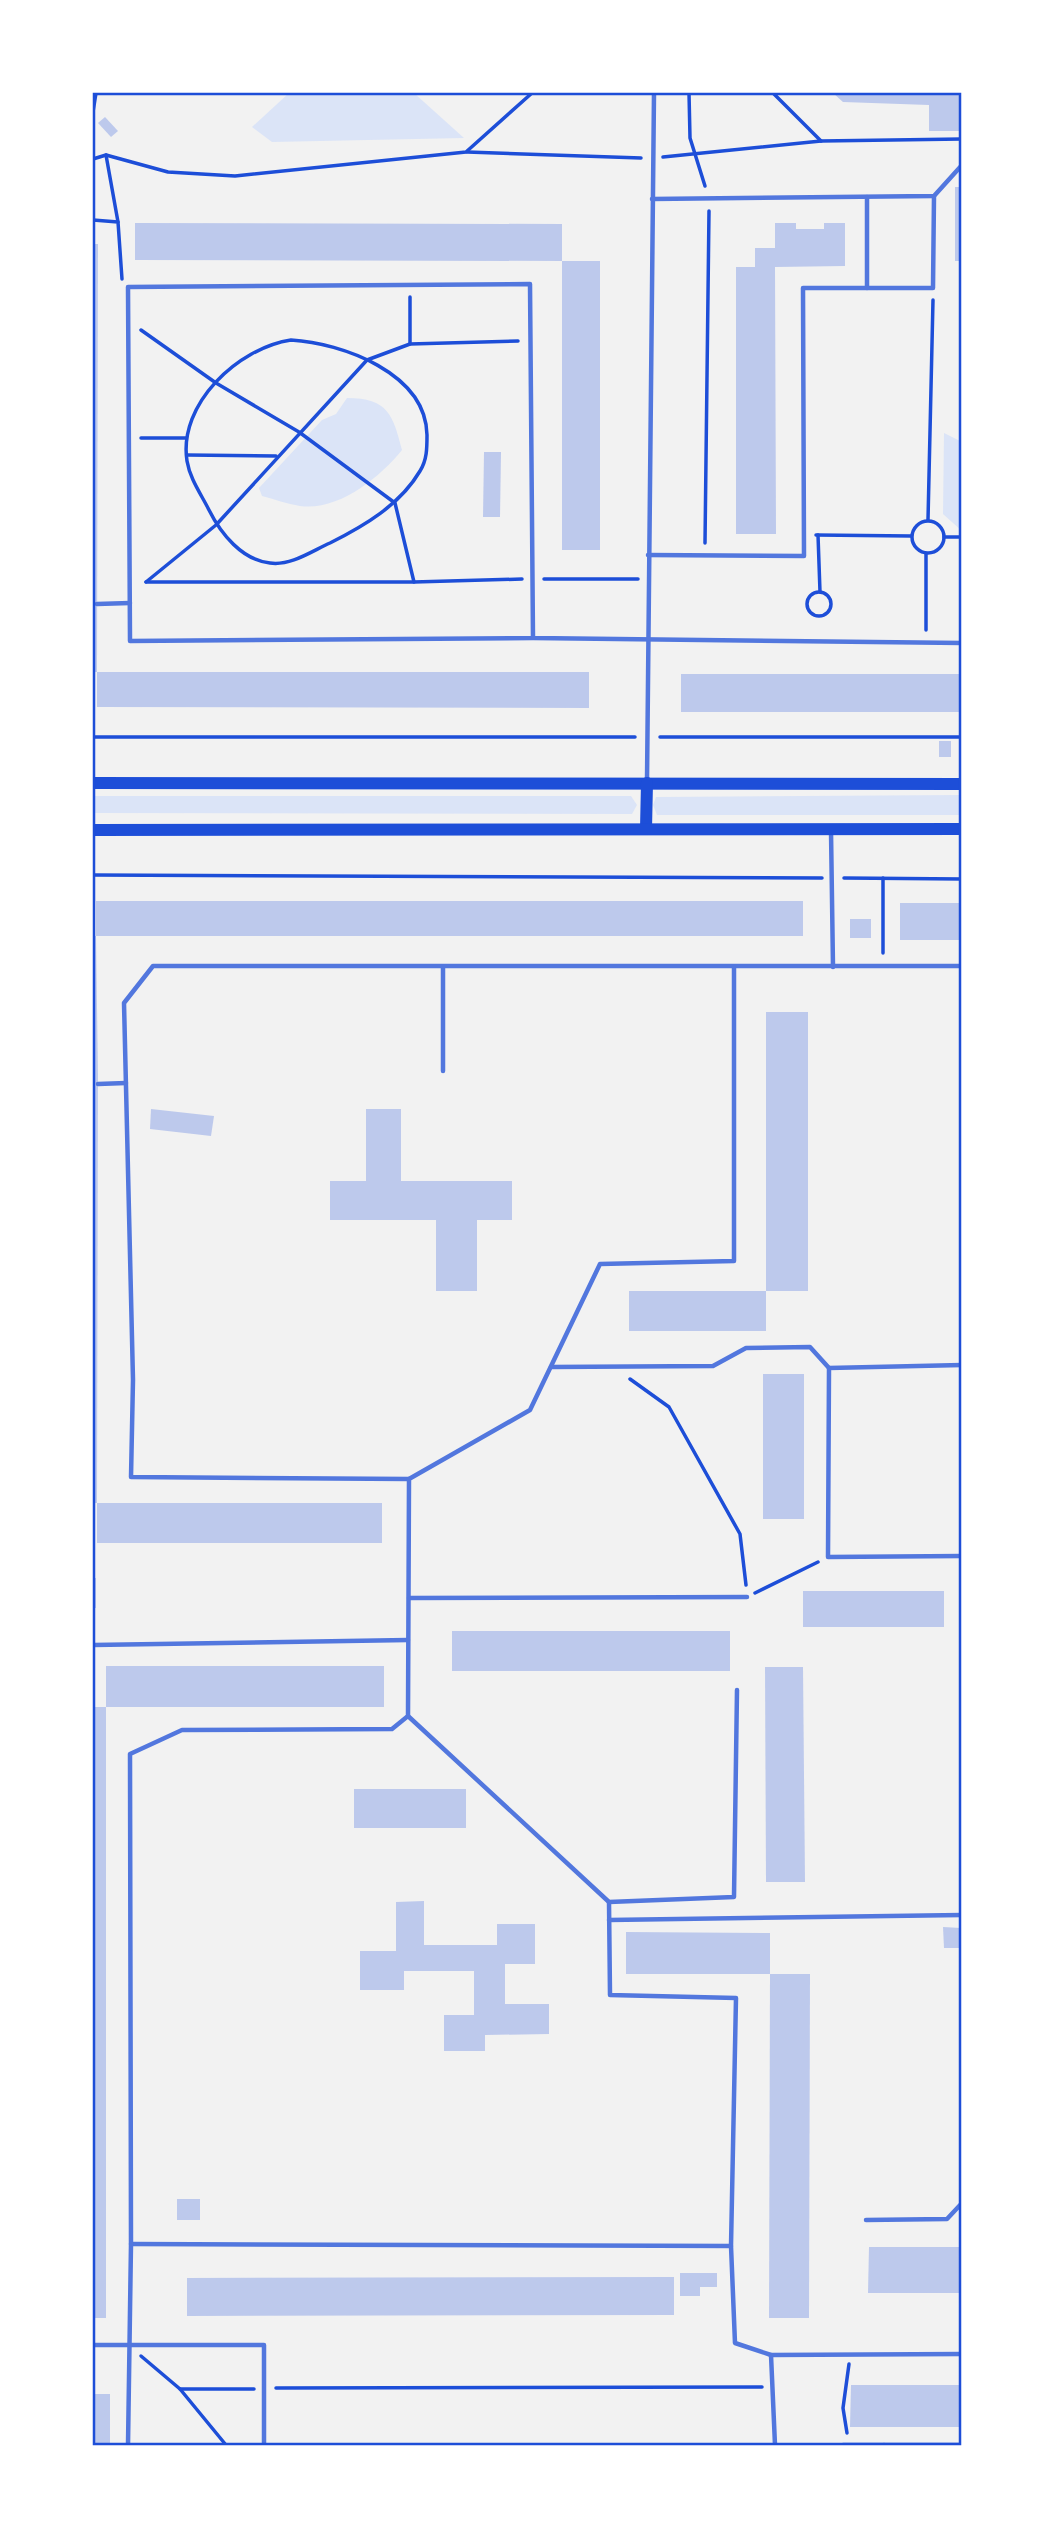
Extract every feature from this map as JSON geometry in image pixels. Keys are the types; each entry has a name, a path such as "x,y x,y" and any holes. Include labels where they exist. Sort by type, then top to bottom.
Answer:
{"main road":[{"path":"93,783 962,784"},
{"path":"646,829 647,783"},
{"path":"93,830 962,829"}],"lane":[{"path":"647,783 654,93"},
{"path":"648,555 804,556 803,288 933,288 934,195 962,165"},
{"path":"652,199 934,195"},
{"path":"867,197 867,288"},
{"path":"533,638 530,284 128,287 130,641 533,638 962,643"},
{"path":"97,604 130,603"},
{"path":"831,828 833,967"},
{"path":"734,968 734,1261 600,1265 530,1410 409,1479 131,1477 134,1380 124,1003 153,965 734,968 962,966"},
{"path":"443,967 443,1070"},
{"path":"98,1084 126,1083"},
{"path":"551,1367 713,1366 746,1348 810,1347 829,1368 828,1557 962,1556"},
{"path":"829,1368 962,1365"},
{"path":"409,1479 408,1716 609,1902 734,1897 737,1690"},
{"path":"408,1598 747,1597"},
{"path":"93,1645 408,1640"},
{"path":"128,2445 131,2244 130,1754 182,1730 392,1729 408,1716"},
{"path":"609,1902 610,1995 736,1998 731,2246 735,2343 771,2355 962,2354"},
{"path":"609,1920 962,1914"},
{"path":"866,2220 947,2219 962,2203"},
{"path":"131,2244 731,2246"},
{"path":"93,2345 264,2345 264,2445"},
{"path":"771,2355 775,2445"},
{"path":"843,2445 962,2445"}],"path":[{"path":"93,112 96,93"},
{"path":"466,152 531,93"},
{"path":"689,93 690,138 709,198 705,556"},
{"path":"773,93 821,141"},
{"path":"93,159 106,155 168,172 234,176 466,152 653,158 821,141 962,139"},
{"path":"106,155 118,222 121,277 128,287"},
{"path":"93,220 118,222"},
{"path":"410,285 410,344"},
{"path":"928,520 933,288"},
{"path":"128,321 216,383 299,432 395,503 414,582"},
{"path":"291,340 320,343 367,360 414,395 427,427 427,455 421,471 395,503 352,532 282,564 258,561 244,554 216,525 196,486 187,454 186,438 199,403 216,383 240,362 272,343 291,340"},
{"path":"146,582 216,525 367,360 410,344 531,341"},
{"path":"129,438 186,438"},
{"path":"187,454 278,456"},
{"path":"911,536 920,522 928,520 937,523 944,537"},
{"path":"803,534 911,536"},
{"path":"818,535 820,592"},
{"path":"911,536 918,549 926,553 938,550 944,537"},
{"path":"944,537 962,537"},
{"path":"926,553 926,642"},
{"path":"130,583 647,579"},
{"path":"820,592 829,596 831,605 827,613 818,616 810,612 807,603 811,594 820,592"},
{"path":"93,737 962,737"},
{"path":"93,876 962,879"},
{"path":"883,878 883,967"},
{"path":"614,1367 669,1407 740,1534 747,1597 828,1557"},
{"path":"129,2346 180,2389 226,2445"},
{"path":"849,2445 843,2408 850,2355"},
{"path":"180,2389 772,2388"}],"shaded area":[{"path":"289,93 414,93 464,138 272,142 252,127"},
{"path":"347,398 372,401 380,405 391,418 402,450 370,481 343,498 329,503 300,506 262,496 259,488 322,420 336,414"},
{"path":"944,433 962,442 962,531 943,514"},
{"path":"962,795 962,815 657,815 653,805 656,797"},
{"path":"93,796 631,796 637,805 632,814 93,813"}],"building":[{"path":"833,93 962,93 962,131 929,131 929,105 843,102"},
{"path":"105,117 118,131 111,137 98,123"},
{"path":"955,187 962,187 962,261 955,261"},
{"path":"135,223 562,224 562,261 135,260"},
{"path":"775,223 796,223 796,229 824,229 824,223 845,223 845,266 775,267 776,534 736,534 736,267 755,267 755,248 775,248"},
{"path":"93,244 98,244 97,672 93,672"},
{"path":"562,261 600,261 600,550 562,550"},
{"path":"484,452 501,452 500,517 483,517"},
{"path":"97,672 589,672 589,708 97,707"},
{"path":"681,674 962,674 962,712 681,712"},
{"path":"939,741 951,741 951,757 939,757"},
{"path":"96,901 803,901 803,936 96,936"},
{"path":"900,903 962,903 962,940 900,940"},
{"path":"850,919 871,919 871,938 850,938"},
{"path":"93,936 96,936 98,1075 97,1503 93,1503"},
{"path":"766,1012 808,1012 808,1291 766,1291"},
{"path":"151,1109 214,1116 211,1136 150,1129"},
{"path":"366,1109 401,1109 401,1181 512,1181 512,1220 477,1220 477,1291 436,1291 436,1220 330,1220 330,1181 366,1181"},
{"path":"629,1291 766,1291 766,1331 629,1331"},
{"path":"763,1374 804,1374 804,1519 763,1519"},
{"path":"97,1503 382,1503 382,1543 97,1543"},
{"path":"93,1578 96,1578 96,1608 93,1608"},
{"path":"803,1591 944,1591 944,1627 803,1627"},
{"path":"452,1631 730,1631 730,1671 452,1671"},
{"path":"106,1666 384,1666 384,1707 106,1707"},
{"path":"765,1667 803,1667 805,1882 766,1882"},
{"path":"93,1707 106,1707 106,2318 93,2318"},
{"path":"354,1789 466,1789 466,1828 354,1828"},
{"path":"424,1901 424,1945 497,1945 497,1924 535,1924 535,1964 505,1964 505,2004 549,2004 549,2034 485,2035 485,2051 444,2051 444,2015 474,2015 474,1971 404,1971 404,1990 360,1990 360,1951 396,1951 396,1902"},
{"path":"943,1927 961,1928 961,1948 944,1948"},
{"path":"626,1932 770,1933 770,1974 626,1974"},
{"path":"770,1974 810,1974 809,2318 769,2318"},
{"path":"177,2199 200,2199 200,2220 177,2220"},
{"path":"869,2247 962,2247 962,2293 868,2293"},
{"path":"680,2273 717,2273 717,2287 700,2287 700,2296 680,2296"},
{"path":"674,2277 674,2315 187,2316 187,2278"},
{"path":"851,2385 962,2385 962,2427 850,2427"},
{"path":"93,2394 110,2394 110,2445 93,2445"}]}
